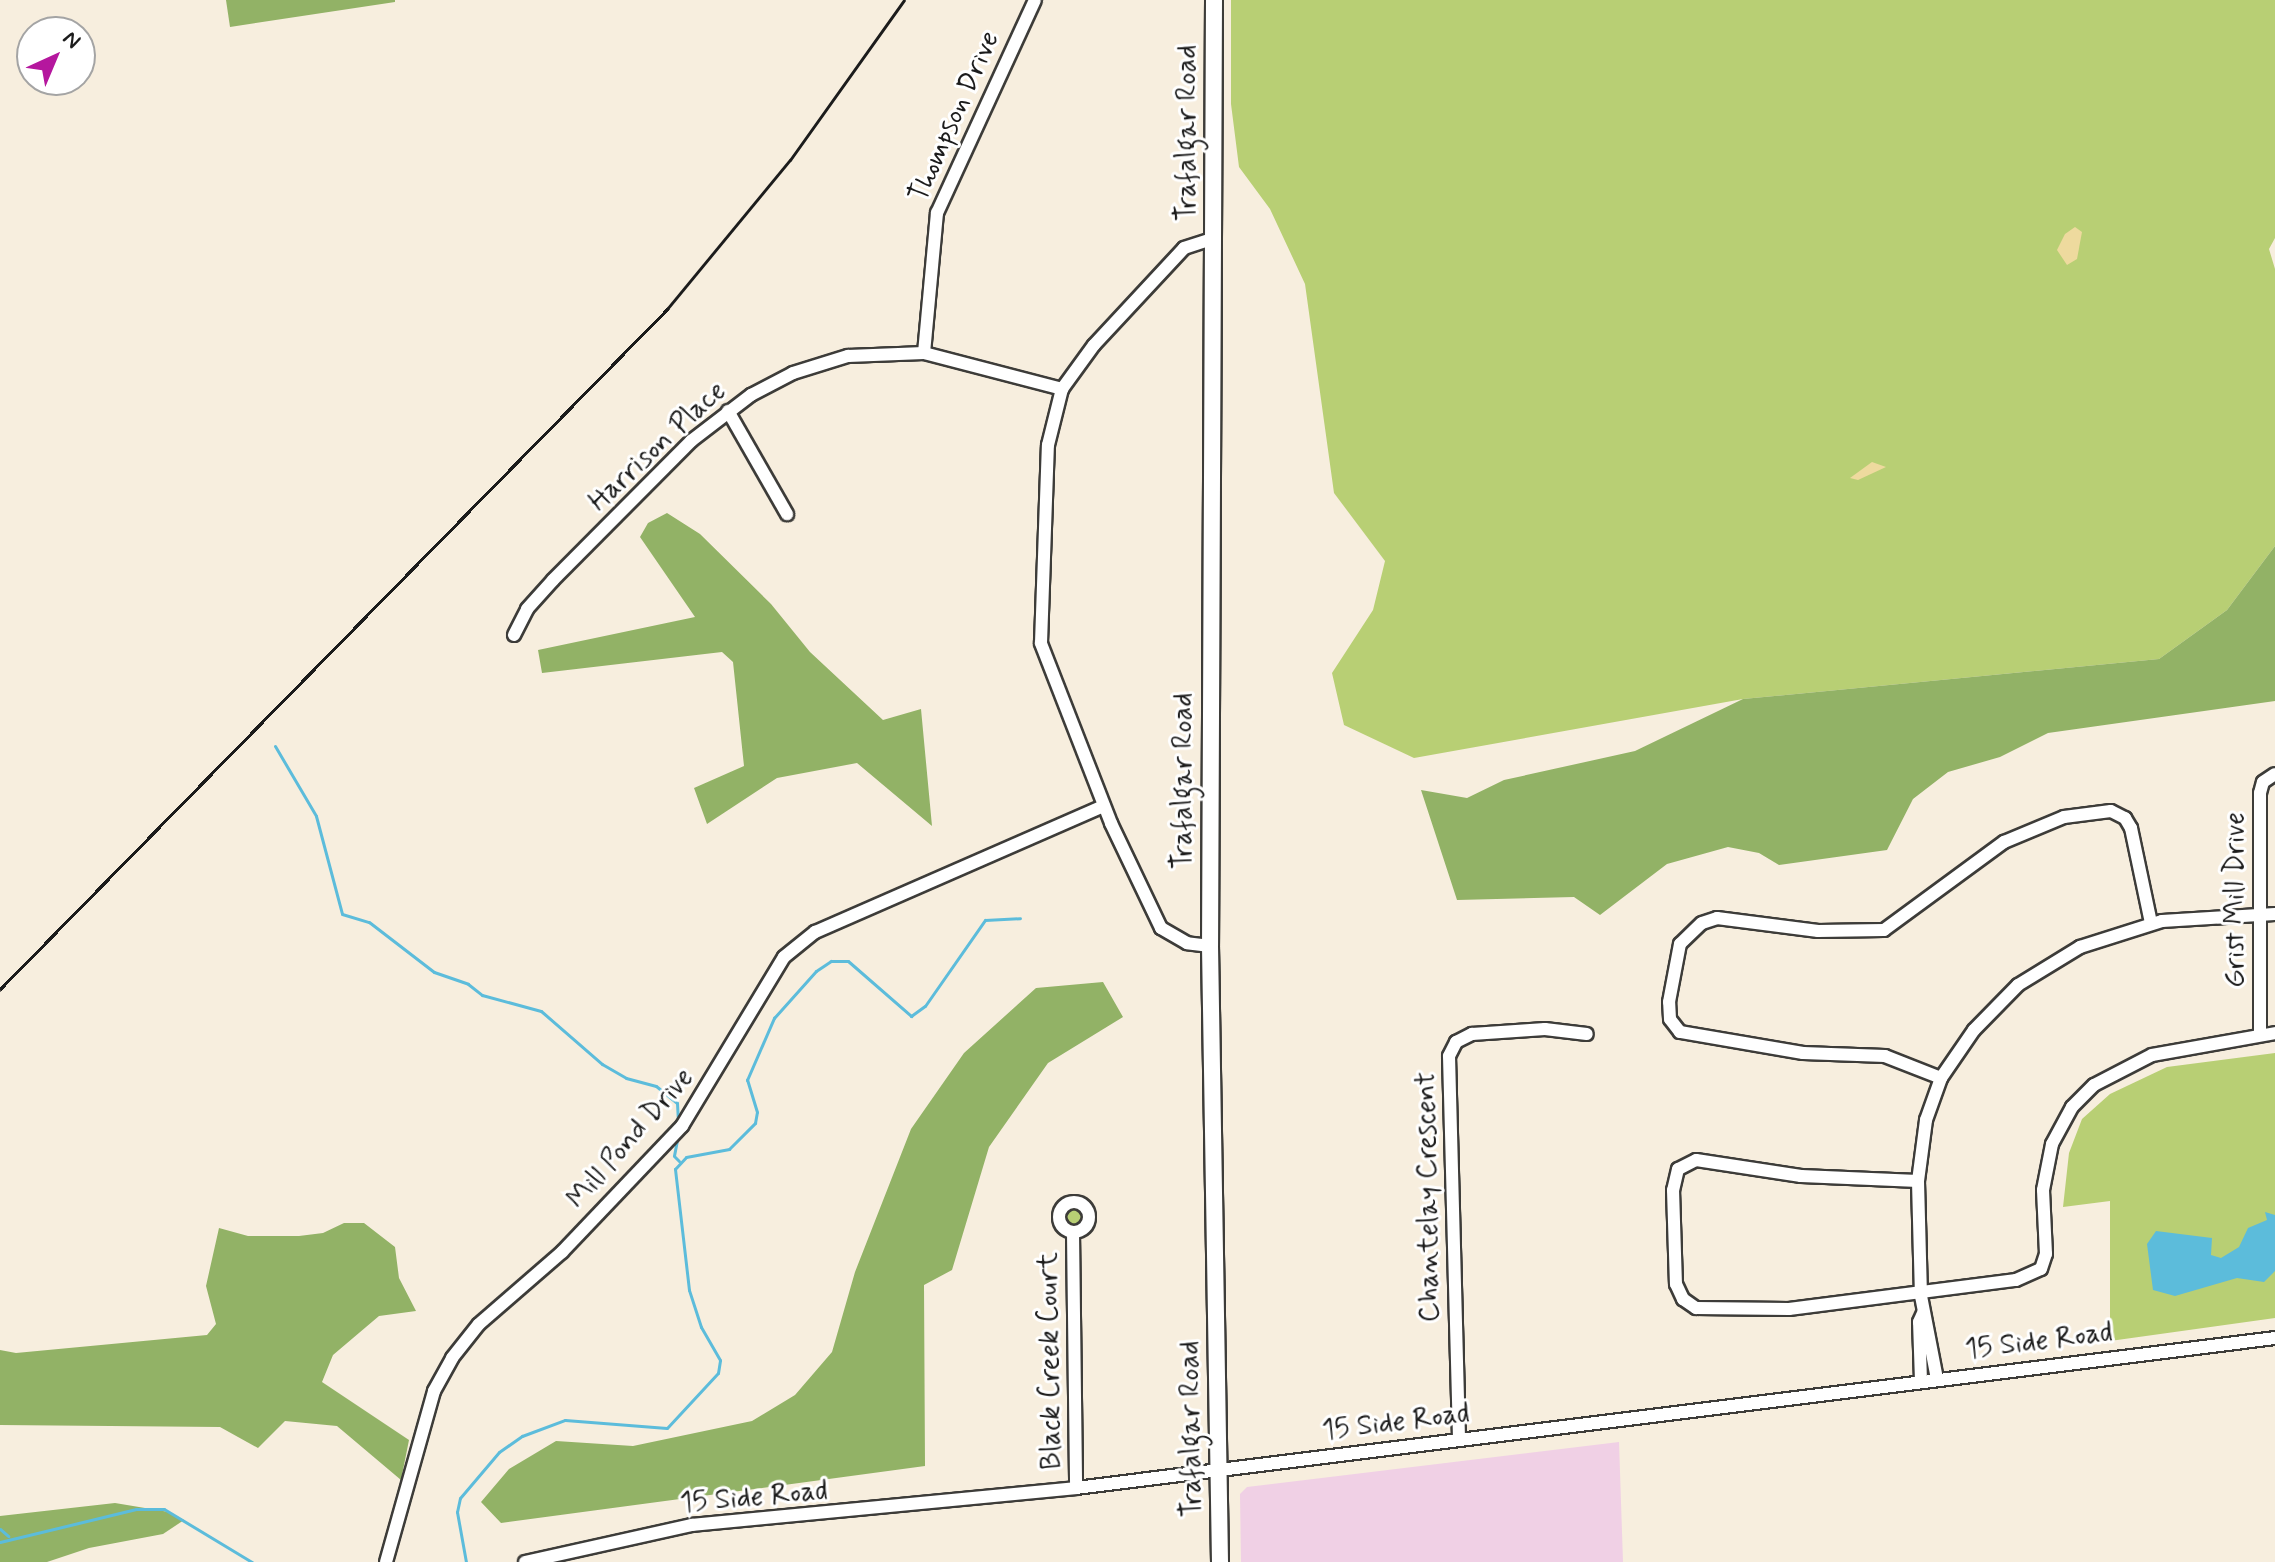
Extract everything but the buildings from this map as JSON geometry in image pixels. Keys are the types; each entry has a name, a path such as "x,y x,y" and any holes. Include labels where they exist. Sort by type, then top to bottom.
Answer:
{"main road":[{"name":"Trafalgar Road","path":"1214,0 1210,946 1220,1562"}],"street":[{"name":"Thompson Drive","path":"924,353 937,213 1035,0"},
{"path":"1210,946 1187,943 1161,928 1113,829 1041,643 1045,475 1062,389 1094,345 1184,248 1214,238"},
{"name":"Harrison Place","path":"514,635 527,609 553,580 728,411 793,373 848,356 924,353 1062,389"},
{"path":"728,411 787,514"},
{"name":"Grist Mill Drive","path":"2260,1034 2260,793 2263,782 2275,774"},
{"name":"Mill Pond Drive","path":"386,1562 434,1391 452,1358 479,1324 562,1252 682,1126 784,957 815,932 1104,806"},
{"path":"1941,1078 1885,1056 1803,1053 1680,1032 1670,1019 1669,1002 1680,944 1702,923 1717,918 1807,931 1884,930 2004,842 2064,817 2111,811 2125,818 2131,828 2151,923"},
{"path":"1937,1379 1921,1296 1918,1181 1926,1120 1941,1078 1974,1030 2018,985 2080,947 2151,923 2275,914"},
{"name":"Chantelay Crescent","path":"1459,1438 1449,1056 1456,1042 1472,1034 1545,1029 1587,1034"},
{"path":"1918,1181 1801,1176 1696,1160 1678,1169 1673,1190 1676,1284 1683,1299 1696,1308 1789,1309 1921,1296 2016,1280 2041,1269 2046,1254 2043,1190 2052,1144 2072,1107 2094,1085 2152,1055 2275,1033"},
{"name":"Black Creek Court","path":"1073,1233 1076,1488"},
{"path":"1921,1381 1919,1322 1923,1313"},
{"name":"15 Side Road","path":"525,1562 692,1525 1076,1488 2275,1338"}],"shaded area":[{"path":"1619,1442 1623,1562 1241,1562 1240,1494 1247,1487"}],"green space":[{"path":"226,0 395,0 395,2 230,27"},
{"path":"1231,0 2275,0 2275,238 2269,249 2275,269 2275,546 2227,610 2159,659 1743,699 1414,758 1344,725 1332,673 1373,610 1385,561 1334,493 1305,284 1270,209 1239,167 1231,104"},
{"path":"667,513 700,534 771,604 810,652 883,720 921,709 932,826 857,763 777,778 707,824 694,788 744,766 733,662 722,652 542,673 538,650 695,617 640,537 648,523"},
{"path":"2275,546 2275,701 2048,733 2000,757 1948,772 1913,799 1887,850 1779,865 1759,853 1728,847 1667,864 1600,915 1574,897 1457,900 1421,790 1467,798 1504,780 1635,751 1743,699 2159,659 2227,610"},
{"path":"1103,982 1123,1017 1048,1063 989,1147 952,1270 924,1285 925,1466 501,1523 481,1502 509,1469 556,1441 633,1446 752,1421 795,1395 832,1352 855,1272 911,1129 964,1053 1036,988"},
{"path":"2275,1053 2275,1318 2110,1341 2110,1201 2063,1207 2069,1153 2082,1119 2110,1094 2167,1067"},
{"path":"1074,1207 1081,1210 1084,1217 1081,1224 1074,1227 1067,1224 1064,1217 1067,1210"},
{"path":"344,1223 364,1223 395,1247 399,1278 416,1311 379,1316 333,1355 322,1382 409,1440 401,1480 337,1426 285,1421 258,1448 220,1427 0,1425 0,1350 16,1353 207,1335 216,1324 206,1286 219,1228 248,1236 299,1236 323,1233"},
{"path":"115,1503 169,1512 184,1520 163,1534 89,1548 47,1562 0,1562 0,1516"}],"sand":[{"path":"2075,227 2082,232 2077,259 2067,265 2057,250 2065,234"},
{"path":"1872,462 1886,467 1858,480 1850,478"}],"water":[{"path":"2265,1212 2275,1215 2275,1271 2264,1282 2237,1278 2175,1296 2153,1290 2147,1244 2156,1231 2212,1238 2211,1255 2221,1258 2239,1247 2248,1228 2267,1220"}],"waterway":[{"path":"275,746 316,816 342,914 369,922 434,972 468,984 482,995 541,1011 602,1064 626,1078 656,1086 677,1103 678,1124"},
{"path":"466,1562 457,1512 460,1498 499,1452 522,1436 565,1420 667,1428 718,1373 720,1360 701,1327 689,1290 675,1169 686,1157 729,1149 755,1123 757,1112 747,1080 774,1018 816,971 831,961 848,961 911,1016 925,1006 985,920 1020,918"},
{"path":"678,1135 674,1156 679,1161"},
{"path":"0,1542 136,1509 164,1509 252,1562"},
{"path":"0,1529 8,1536"}],"railway":[{"path":"0,989 667,309 790,160 904,0"}]}
